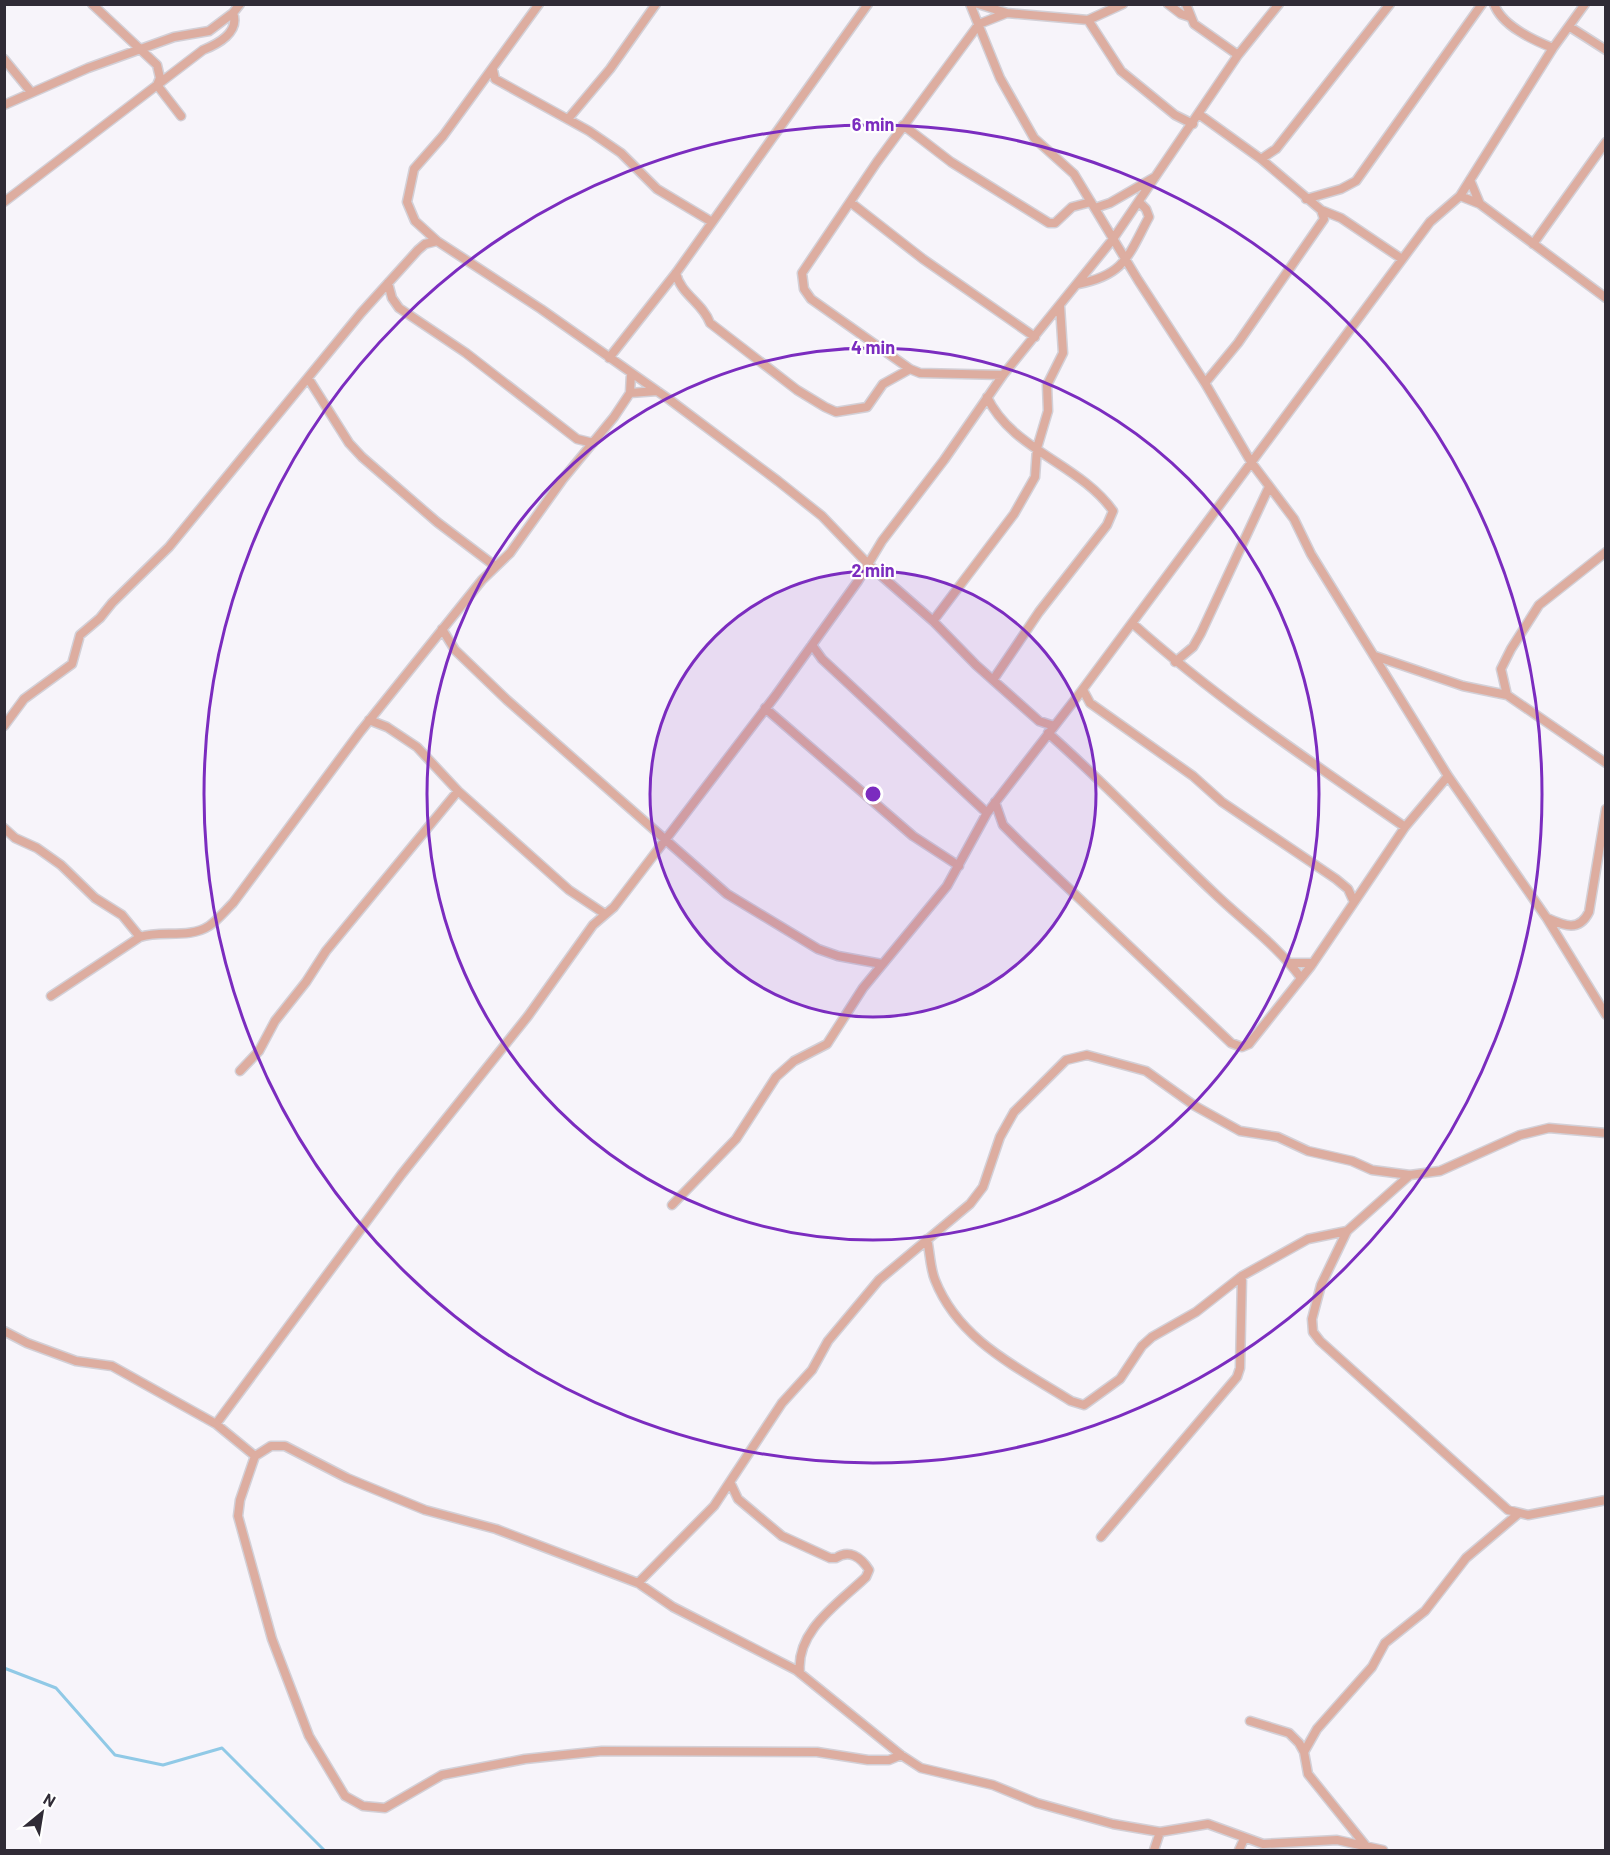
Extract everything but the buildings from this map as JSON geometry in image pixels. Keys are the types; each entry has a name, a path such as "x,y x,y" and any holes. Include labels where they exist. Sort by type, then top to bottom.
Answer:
{"street":[{"path":"92,4 157,65 160,78 157,85"},
{"path":"4,105 88,68 174,37 209,31 233,13 240,4"},
{"path":"539,4 493,70 443,136 414,169 407,202 415,221 437,241 541,309 657,391 822,516 869,566 933,621 1048,733 1085,765 1124,808 1240,919 1290,963 1301,978"},
{"path":"568,119 610,69 656,4"},
{"path":"609,358 676,273 868,4"},
{"path":"970,4 1000,78 1035,138 1074,174 1125,260 1205,383 1251,462 1294,519 1311,554 1448,776 1546,917 1605,1016"},
{"path":"978,4 1007,13 1088,20 1123,4"},
{"path":"1186,4 1194,24 1238,55"},
{"path":"216,1424 401,1175 471,1090 593,925 614,906 765,708 869,566 882,541 944,460 1003,375 1113,239 1200,115 1238,55 1279,4"},
{"path":"1261,159 1276,149 1390,4"},
{"path":"1306,199 1341,189 1356,181 1482,4"},
{"path":"1494,4 1504,19 1530,38 1553,48"},
{"path":"672,1205 729,1148 776,1077 794,1061 827,1044 882,964 947,886 995,802 1083,690 1430,222 1460,196 1553,48 1585,4"},
{"path":"1169,5 1190,17"},
{"path":"4,202 232,30 235,24 233,13"},
{"path":"1003,375 920,373 910,369 811,299 804,289 802,273 806,263 903,125 979,24 1007,13"},
{"path":"1088,20 1121,71 1175,115 1193,124"},
{"path":"1570,27 1605,50"},
{"path":"4,59 32,92"},
{"path":"493,70 495,79 568,119 621,153 657,189 712,222"},
{"path":"157,85 181,116"},
{"path":"1200,115 1261,159 1321,210 1341,218 1402,259"},
{"path":"903,125 951,162 1048,223 1055,223 1072,207 1110,202 1157,176"},
{"path":"1533,244 1605,142"},
{"path":"1470,180 1480,204"},
{"path":"1460,196 1480,204 1605,298"},
{"path":"850,202 924,259 1035,337"},
{"path":"1078,284 1101,280 1113,273 1125,260 1149,217 1149,213 1139,202"},
{"path":"1205,383 1238,343 1324,219 1321,210"},
{"path":"4,726 24,699 72,664 80,635 100,618 112,603 169,547 388,283 425,244 437,241"},
{"path":"676,273 680,286 703,309 710,323 796,390 836,412 867,406 883,384 910,369"},
{"path":"388,283 392,298 399,308 465,353 578,439 593,443"},
{"path":"933,621 1014,514 1035,477 1037,448 1048,411 1047,385 1063,353 1060,306"},
{"path":"51,996 140,937 151,934 191,932 208,927 233,903 369,720 495,566 510,553 563,479 593,443 630,393 631,373"},
{"path":"308,378 349,443 436,522 495,566"},
{"path":"630,393 657,391"},
{"path":"987,397 996,415 1009,428 1108,504 1113,511 1112,516 1039,612 993,680"},
{"path":"1175,662 1193,646 1201,633 1269,487"},
{"path":"1507,695 1501,669 1510,649 1539,605 1605,552"},
{"path":"1132,623 1175,662 1281,741 1405,827"},
{"path":"442,629 455,650 507,700 727,894 818,949 882,964"},
{"path":"812,645 822,658 987,813"},
{"path":"1375,656 1463,686 1507,695 1605,763"},
{"path":"1083,690 1090,703 1193,776 1221,802 1336,879 1348,889 1354,902"},
{"path":"1073,703 1090,703"},
{"path":"765,708 913,836 959,866"},
{"path":"369,720 387,727 417,747 458,791 569,890 605,914"},
{"path":"1038,721 1048,733"},
{"path":"995,802 1003,825 1022,844 1231,1043 1242,1047 1249,1044 1301,978 1405,827 1448,776"},
{"path":"240,1071 259,1051 275,1021 306,982 326,951 458,791"},
{"path":"1546,917 1563,925 1576,927 1584,922 1589,912 1605,809"},
{"path":"4,828 15,838 37,848 61,865 94,898 122,915 140,937"},
{"path":"1290,963 1312,963"},
{"path":"638,1583 714,1506 782,1403 812,1370 828,1341 879,1280 970,1204 983,1187 1000,1137 1014,1112 1066,1060 1087,1055 1146,1071 1161,1079 1195,1106 1240,1131 1278,1137 1308,1151 1352,1161 1372,1170 1410,1175 1440,1171 1520,1135 1549,1128 1605,1133"},
{"path":"1410,1175 1347,1231 1321,1285 1312,1319 1313,1332 1320,1341 1508,1510 1528,1515 1605,1500"},
{"path":"927,1239 935,1279 962,1326 976,1340 1071,1401 1084,1405 1120,1379 1142,1346 1152,1337 1196,1312 1242,1276 1308,1239 1347,1231"},
{"path":"1101,1537 1237,1377 1240,1368 1242,1276"},
{"path":"4,1331 27,1343 76,1361 112,1366 216,1424 255,1456"},
{"path":"901,1755 888,1760 868,1760 817,1752 602,1751 525,1759 442,1775 385,1808 363,1806 345,1796 309,1736 272,1639 238,1516 240,1500 255,1456 271,1446 285,1446 347,1478 425,1510 496,1529 638,1583 673,1607 746,1646 780,1660 800,1673 901,1755 921,1768 993,1785 1037,1803 1113,1824 1160,1832 1208,1824 1263,1844 1337,1840 1383,1851"},
{"path":"730,1482 738,1499 789,1541 830,1557 852,1554 869,1570 866,1577 812,1630 802,1646 798,1660 800,1673"},
{"path":"1304,1752 1317,1729 1372,1667 1385,1643 1425,1611 1467,1558 1518,1514"},
{"path":"1250,1721 1289,1733 1304,1752 1308,1774 1367,1846"},
{"path":"1154,1851 1160,1832"},
{"path":"1239,1851 1244,1839"}],"waterway":[{"path":"4,1668 56,1688 115,1755 163,1765 222,1748 324,1850"}]}
